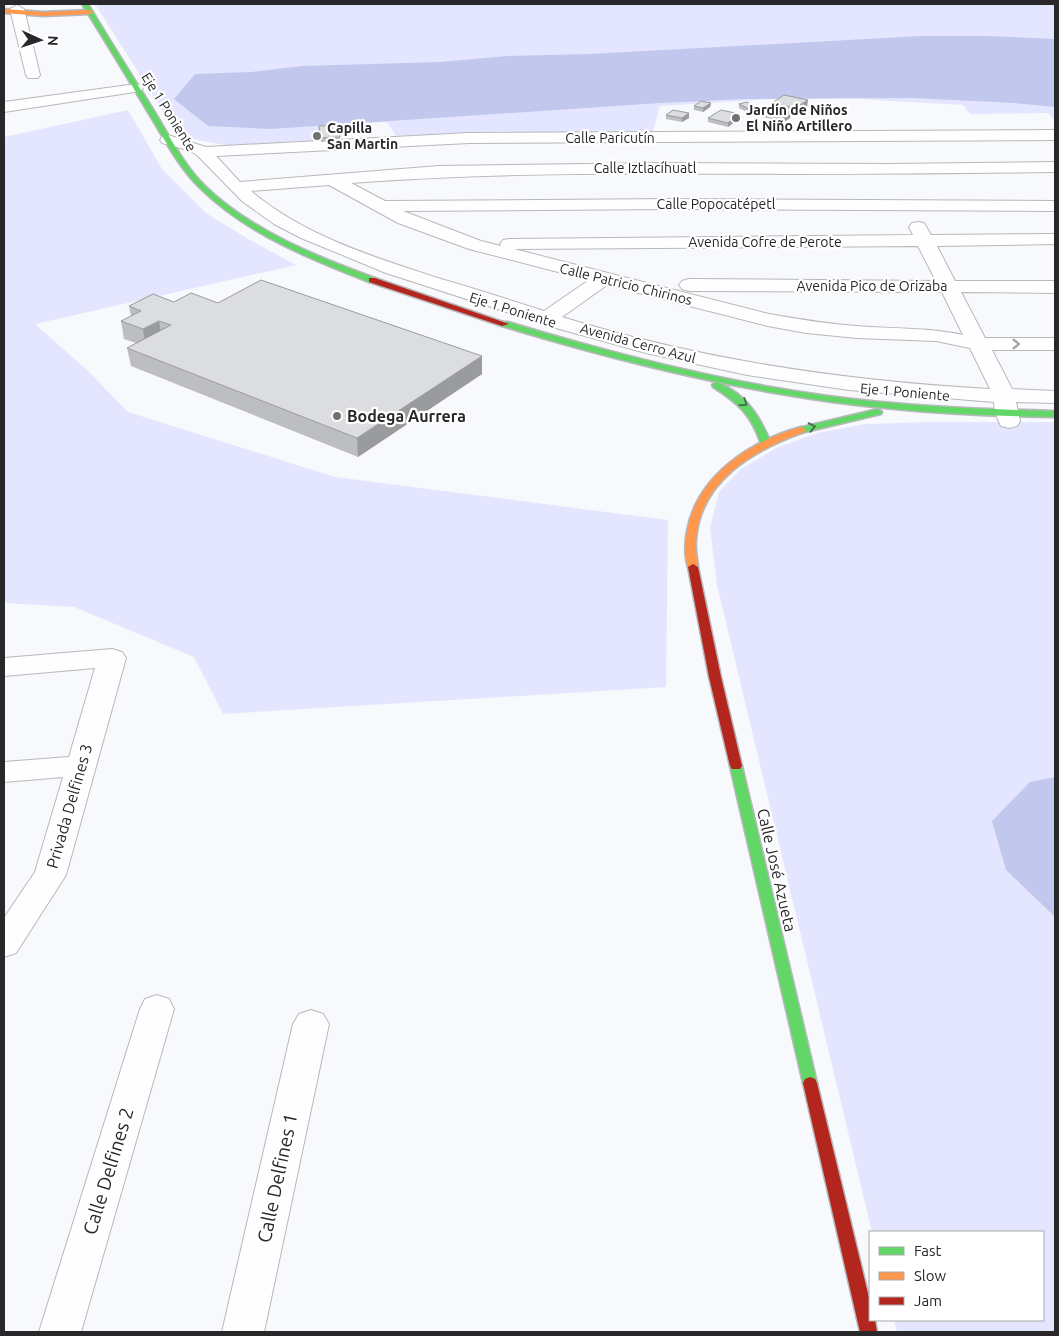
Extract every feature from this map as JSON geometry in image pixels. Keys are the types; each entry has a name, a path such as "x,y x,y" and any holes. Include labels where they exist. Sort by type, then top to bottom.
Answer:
{"main road":[{"path":"10,11 87,7"},
{"name":"Eje 1 Poniente","path":"87,7 185,167 203,188 232,211 264,231 321,260 382,284 477,315 590,348 703,377 789,394 895,407 1006,410 1055,414"},
{"path":"703,377 751,407 761,426 766,444"},
{"name":"Calle José Azueta","path":"869,1332 715,678 690,554 692,520 706,490 727,469 766,444 799,430 895,407"}],"street":[{"path":"10,11 33,75"},
{"path":"4,106 136,88"},
{"path":"38,102 47,116"},
{"name":"Calle Paricutín","path":"168,140 190,145 202,152 446,139 1055,135"},
{"path":"873,136 973,336 1006,410"},
{"path":"660,137 686,271"},
{"name":"Avenida Cerro Azul","path":"202,152 236,187 254,202 282,220 368,260 546,318 645,347 734,366 817,380 906,391 1006,410 1055,397"},
{"name":"Calle Iztlacíhuatl","path":"236,187 439,171 666,168 889,169 1055,167"},
{"name":"Calle Patricio Chirinos","path":"331,179 378,206 426,228 475,245 603,279 686,271 768,320 806,327 857,332 973,336 1055,344"},
{"name":"Calle Popocatépetl","path":"378,206 673,204 1055,206"},
{"name":"Avenida Cofre de Perote","path":"475,245 686,271 925,240 1055,239"},
{"name":"Avenida Pico de Orizaba","path":"686,271 948,286 1055,287"},
{"path":"546,318 603,279"},
{"name":"Calle Patricio Chirinos","path":"973,336 1055,330"},
{"name":"Privada Delfines 3","path":"4,667 112,658 50,875 4,944"},
{"path":"4,772 81,766"},
{"name":"Calle Delfines 2","path":"60,1332 157,1009"},
{"name":"Calle Delfines 1","path":"243,1332 311,1024"}],"shaded area":[{"path":"95,4 1055,4 1055,122 1048,113 970,114 963,105 858,99 905,97 865,93 660,106 653,131 396,136 387,122 319,126 323,140 230,146 197,140 177,133"},
{"path":"921,36 1055,39 1055,107 913,98 746,99 270,129 208,126 174,99 195,74 251,72 302,66 441,62 507,56 590,54"},
{"path":"128,110 162,169 206,213 248,239 296,265 35,324 88,371 128,412 335,477 668,520 666,687 223,714 194,657 74,607 4,603 4,137"},
{"path":"1055,422 1055,1332 897,1332 894,1321 1044,1321 1044,1231 872,1231 717,585 710,528 719,492 741,469 778,447 818,433 865,424"},
{"path":"1055,777 1055,917 1006,870 992,821 1030,782"}],"building":[{"path":"784,95 808,100 795,108 772,103"},
{"path":"701,101 711,103 703,108 694,106"},
{"path":"747,102 756,107 749,109 739,104"},
{"path":"770,109 791,114 785,118 764,113"},
{"path":"673,110 689,113 682,118 666,115"},
{"path":"721,110 740,114 728,123 708,118"},
{"path":"339,125 340,137 320,138 319,126"},
{"name":"Bodega Aurrera","path":"261,280 482,356 357,438 127,348 171,325 159,321 143,329 121,321 141,311 129,306 153,294 174,302 191,293 218,303"}],"traffic: fast":[{"path":"85,4 176,155 202,187 223,205 270,236 372,280"},
{"path":"505,324 583,347 662,367 781,392 850,402 909,407 1055,414"},
{"path":"716,385 748,408 758,423 766,444"},
{"path":"801,430 878,412"},
{"path":"736,766 810,1083"}],"traffic: slow":[{"path":"4,11 43,14 90,12"},
{"path":"693,567 691,541 695,517 704,497 718,478 735,462 755,449 801,430"}],"traffic: jam":[{"path":"372,280 505,324"},
{"path":"693,567 715,677 736,766"},
{"path":"810,1083 869,1332"}],"place":[{"name":"Jardín de Niños El Niño Artillero","path":"736,118"},
{"name":"Capilla San Martin","path":"317,136"},
{"name":"Bodega Aurrera","path":"337,416"}]}
